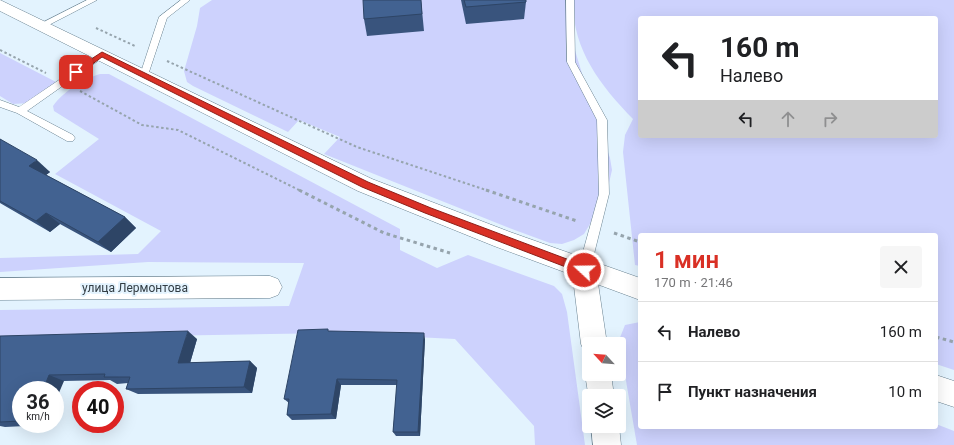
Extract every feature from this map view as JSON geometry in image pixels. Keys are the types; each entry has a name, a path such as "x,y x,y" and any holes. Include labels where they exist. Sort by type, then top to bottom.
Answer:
{"street":[{"path":"0,5 365,185 584,270 638,288"},
{"path":"584,270 593,337"},
{"name":"улица Лермонтова","path":"0,289 270,287"},
{"path":"938,389 954,394"},
{"path":"606,433 607,445"}],"lane":[{"path":"42,25 93,0"},
{"path":"144,75 163,17 186,0"},
{"path":"570,0 571,62 602,120 604,194 584,270"},
{"path":"20,111 102,54"},
{"path":"0,103 20,111 70,138"}],"path":[{"path":"64,14 357,147 580,222"},
{"path":"0,50 63,81 142,125 178,130 384,233 450,253"},
{"path":"610,232 638,241"},
{"path":"938,338 954,342"}],"shaded area":[{"path":"212,0 566,0 570,34 610,158 612,170 609,183 584,234 574,240 562,244 550,243 512,229 324,154 340,137 299,120 288,132 193,86 187,82 184,71 197,26 200,8"},
{"path":"573,0 954,0 954,370 938,365 938,233 638,233 638,266 635,265 623,152 625,135 633,119 599,79 590,65 577,34"},
{"path":"0,53 58,83 29,103 13,104 0,96"},
{"path":"100,74 109,74 400,229 400,250 437,268 468,255 554,286 562,294 567,312 582,423 582,433 583,433 585,445 535,445 534,426 455,339 336,333 156,336 0,341 0,310 289,306 304,263 148,262 0,272 0,258 138,254 161,231 55,174 99,139 54,111 53,106 62,96 87,79"},
{"path":"638,322 638,429 938,429 938,425 954,431 954,445 637,445 626,381 626,337 620,337 625,325"}],"building":[{"path":"363,0 421,0 422,14 364,19"},
{"path":"464,0 526,0 526,2 466,7"},
{"path":"0,139 37,160 29,166 125,217 98,242 46,213 36,221 0,201"},
{"path":"328,329 328,331 424,333 418,432 393,432 397,380 337,379 331,414 287,415 289,399 284,399 298,330"},
{"path":"188,331 178,363 250,361 244,387 126,389 130,377 104,377 105,374 49,375 47,381 12,381 12,421 0,422 0,336"}],"route":[{"path":"76,72 102,54 365,185 584,270"}]}
